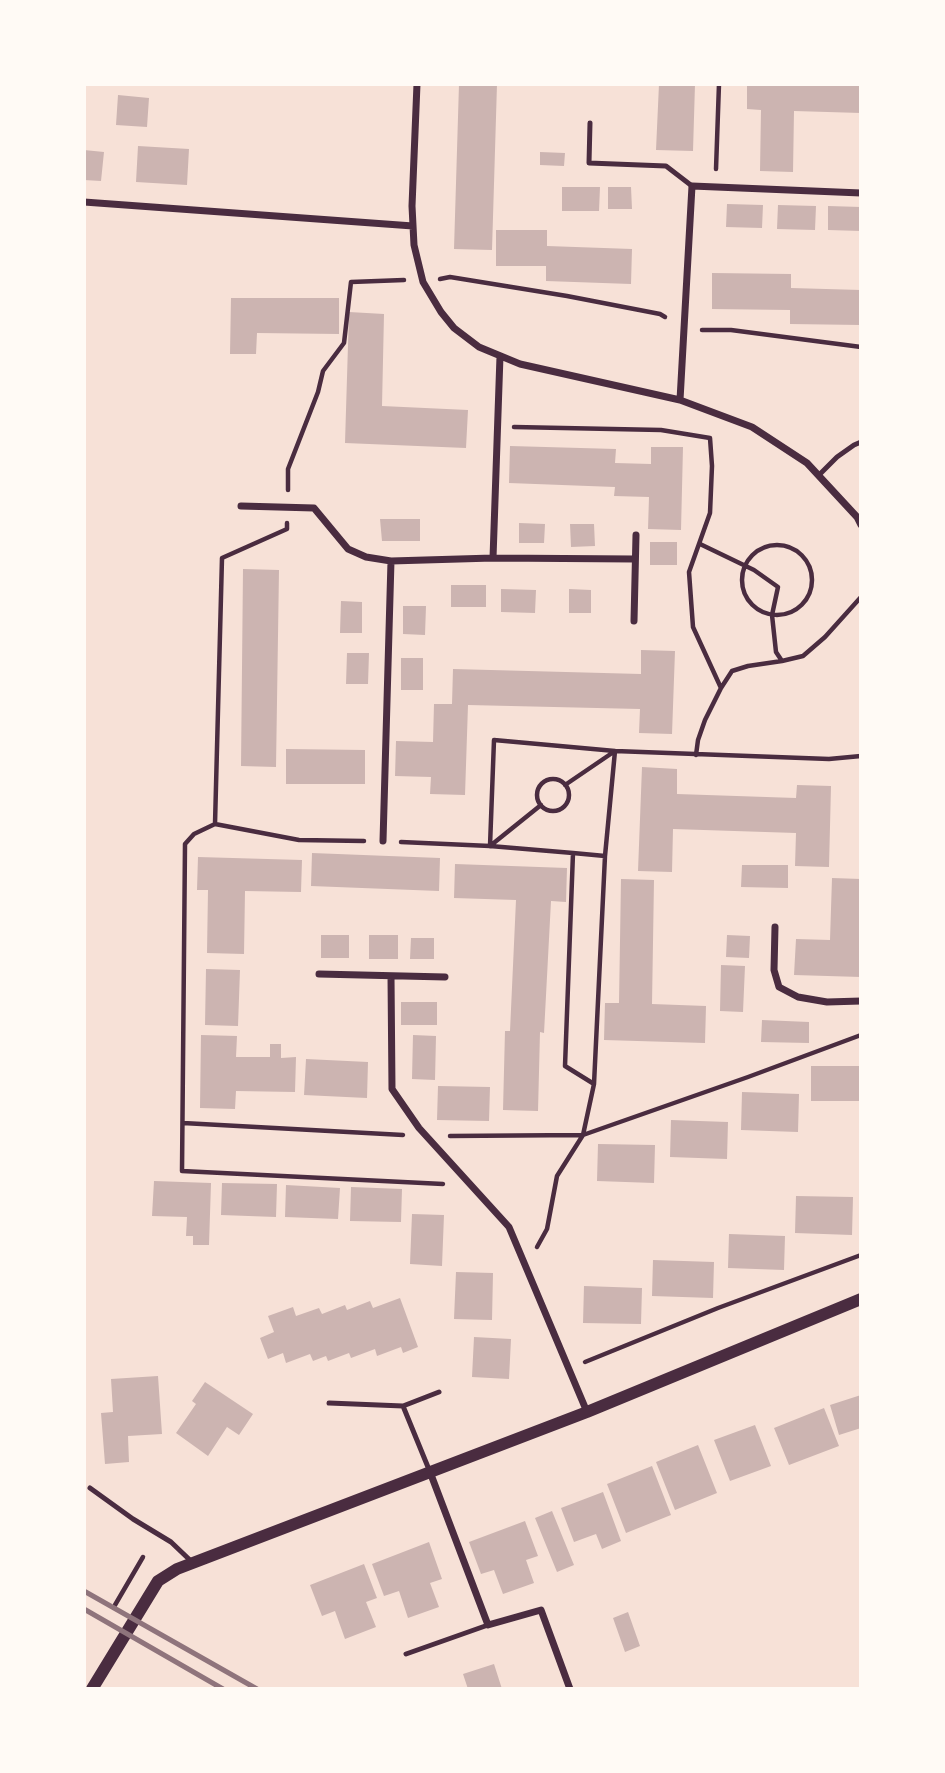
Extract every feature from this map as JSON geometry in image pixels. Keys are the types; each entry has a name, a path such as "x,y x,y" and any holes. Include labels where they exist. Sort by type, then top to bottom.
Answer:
{"street":[{"path":"417,84 414,245 423,282 440,312 454,328 479,347 520,364 681,400 752,427 807,463 858,517 861,525"},
{"path":"681,400 692,186 861,193"},
{"path":"84,202 413,226"},
{"path":"494,558 500,356"},
{"path":"241,506 314,508 348,549 366,557 391,561 494,558 634,559"},
{"path":"634,621 636,535"},
{"path":"383,841 391,561"},
{"path":"775,927 775,970 779,986 798,997 827,1002 861,1000"},
{"path":"319,974 445,977"},
{"path":"391,976 392,1089 427,1137 509,1227 587,1412"},
{"path":"92,1689 158,1581 177,1569 587,1412 861,1299"},
{"path":"430,1472 488,1625 541,1611 570,1689"}],"lane":[{"path":"590,123 589,163 667,166 692,186"},
{"path":"818,475 837,457 861,442"},
{"path":"329,1403 403,1406 439,1392"},
{"path":"403,1406 430,1472"},
{"path":"90,1488 171,1542 192,1563"},
{"path":"406,1654 488,1625"}],"path":[{"path":"715,187 719,84"},
{"path":"215,824 222,558 287,529 288,469 318,392 323,371 344,343 351,282 402,279 423,282 450,277 660,314 684,329 731,330 861,348"},
{"path":"720,688 693,627 689,572 710,513 710,438 723,416"},
{"path":"497,426 661,430 710,438"},
{"path":"700,544 745,565 778,587 772,615 776,652 782,661"},
{"path":"785,545 796,550 811,568 811,592 805,603 784,615 762,612 753,606 742,587 745,565 751,555 761,548 785,545"},
{"path":"696,755 705,720 720,688 732,671 803,656 861,597"},
{"path":"491,846 494,740 696,755 829,759 861,756"},
{"path":"565,785 615,751"},
{"path":"525,1267 547,1229 557,1176 583,1135 594,1083 605,856 615,751"},
{"path":"556,780 565,785 569,799 564,807 549,811 541,805 538,795 545,782 556,780"},
{"path":"491,846 541,805"},
{"path":"471,1185 182,1171 185,844 194,834 215,824 299,840 491,846 605,856"},
{"path":"573,853 565,1066 594,1083"},
{"path":"183,1123 427,1137 583,1135 861,1035"},
{"path":"568,1369 718,1308 861,1255"}],"building":[{"path":"459,84 497,84 492,250 454,249"},
{"path":"659,84 695,84 693,151 656,150"},
{"path":"747,84 861,84 861,113 794,111 793,172 760,171 761,110 747,109"},
{"path":"118,95 149,98 147,127 116,125"},
{"path":"138,146 189,149 187,185 136,182"},
{"path":"84,150 104,152 101,181 84,180"},
{"path":"540,152 565,153 564,166 540,165"},
{"path":"562,187 600,187 599,211 562,211"},
{"path":"608,187 631,187 632,209 608,209"},
{"path":"727,204 763,205 762,228 726,227"},
{"path":"778,205 816,206 815,230 777,229"},
{"path":"828,206 861,207 861,231 828,230"},
{"path":"496,230 547,230 547,246 632,249 631,284 546,281 546,266 496,266"},
{"path":"712,273 791,274 791,288 861,290 861,325 790,324 790,310 712,309"},
{"path":"231,298 339,298 339,334 257,333 256,354 230,354"},
{"path":"349,312 384,314 382,406 468,410 466,448 345,443"},
{"path":"510,446 616,449 615,463 651,464 651,447 683,447 681,530 648,529 649,497 614,496 615,487 509,483"},
{"path":"380,519 420,519 420,541 382,541"},
{"path":"519,523 545,524 544,543 519,543"},
{"path":"570,524 594,524 595,546 571,547"},
{"path":"650,542 677,542 677,565 650,565"},
{"path":"243,569 279,570 276,767 241,766"},
{"path":"451,585 486,585 486,607 451,607"},
{"path":"501,589 536,590 535,613 501,612"},
{"path":"569,589 591,590 591,613 569,613"},
{"path":"341,601 362,602 362,633 340,633"},
{"path":"403,606 426,606 425,635 403,634"},
{"path":"641,650 675,651 672,734 639,733 640,709 468,705 465,795 430,794 431,777 395,776 396,741 433,742 434,704 452,704 453,669 641,674"},
{"path":"347,653 369,653 368,684 346,684"},
{"path":"401,658 423,658 423,690 401,690"},
{"path":"286,749 365,750 365,784 286,784"},
{"path":"642,767 677,769 677,794 796,798 797,785 831,786 829,867 795,866 796,833 673,829 672,872 638,871"},
{"path":"312,853 440,858 439,891 311,886"},
{"path":"198,857 302,860 301,892 245,891 244,954 207,953 208,890 197,890"},
{"path":"455,864 567,868 566,902 551,901 544,1033 540,1032 538,1111 503,1110 505,1031 510,1031 516,900 454,898"},
{"path":"742,865 788,865 788,888 741,887"},
{"path":"832,878 861,879 861,977 794,975 796,939 830,940"},
{"path":"621,879 654,880 652,1004 706,1006 705,1043 604,1040 605,1003 619,1003"},
{"path":"321,935 349,935 349,958 321,958"},
{"path":"369,935 398,935 398,959 369,959"},
{"path":"727,935 750,936 749,958 726,957"},
{"path":"411,938 434,938 434,959 410,959"},
{"path":"721,965 745,966 743,1012 720,1011"},
{"path":"206,969 240,970 238,1026 205,1025"},
{"path":"401,1002 437,1002 437,1025 401,1025"},
{"path":"762,1020 809,1022 809,1043 761,1042"},
{"path":"201,1035 237,1036 236,1057 270,1057 270,1044 281,1044 281,1058 296,1057 295,1092 236,1091 235,1109 200,1108"},
{"path":"413,1035 436,1036 435,1080 412,1079"},
{"path":"306,1059 368,1062 367,1098 304,1095"},
{"path":"811,1066 861,1066 861,1101 811,1101"},
{"path":"438,1086 490,1087 489,1121 437,1120"},
{"path":"742,1092 799,1094 798,1132 741,1130"},
{"path":"671,1120 728,1122 727,1159 670,1157"},
{"path":"598,1144 655,1145 654,1183 597,1181"},
{"path":"154,1181 211,1183 209,1245 193,1245 193,1236 186,1236 187,1217 152,1216"},
{"path":"222,1183 277,1184 276,1217 221,1215"},
{"path":"286,1185 340,1188 338,1219 285,1217"},
{"path":"351,1187 402,1189 401,1222 350,1221"},
{"path":"796,1196 853,1197 852,1235 795,1233"},
{"path":"412,1214 444,1215 442,1266 410,1264"},
{"path":"729,1234 785,1236 784,1270 728,1268"},
{"path":"653,1260 714,1262 713,1298 652,1296"},
{"path":"456,1272 493,1273 492,1320 454,1319"},
{"path":"584,1286 642,1288 641,1324 583,1323"},
{"path":"400,1298 418,1347 403,1353 401,1347 377,1356 375,1349 351,1358 349,1353 328,1361 326,1356 313,1361 310,1354 286,1363 283,1353 268,1359 260,1338 274,1332 268,1316 293,1307 296,1316 319,1308 322,1314 345,1305 347,1310 370,1301 373,1308"},
{"path":"474,1337 511,1339 509,1379 472,1377"},
{"path":"158,1376 162,1434 128,1436 129,1462 105,1464 101,1413 113,1412 111,1379"},
{"path":"205,1382 253,1414 239,1435 227,1427 208,1456 176,1433 196,1404 192,1401"},
{"path":"861,1395 861,1428 839,1435 830,1405"},
{"path":"824,1408 839,1446 789,1465 774,1428"},
{"path":"755,1425 771,1466 730,1481 714,1440"},
{"path":"698,1445 717,1493 675,1510 656,1462"},
{"path":"652,1466 671,1515 626,1533 607,1484"},
{"path":"603,1492 621,1541 602,1549 596,1534 574,1542 561,1508"},
{"path":"552,1511 574,1565 557,1572 535,1518"},
{"path":"525,1521 538,1556 526,1560 534,1583 503,1594 494,1570 481,1574 469,1542"},
{"path":"429,1542 442,1579 430,1583 439,1607 408,1618 399,1591 384,1596 372,1564"},
{"path":"364,1564 377,1598 366,1602 376,1627 345,1639 335,1611 322,1616 310,1585"},
{"path":"628,1612 640,1646 625,1652 613,1618"},
{"path":"494,1664 502,1689 468,1689 463,1674"}],"railway":[{"path":"84,1591 257,1689"},
{"path":"84,1609 223,1689"}]}
